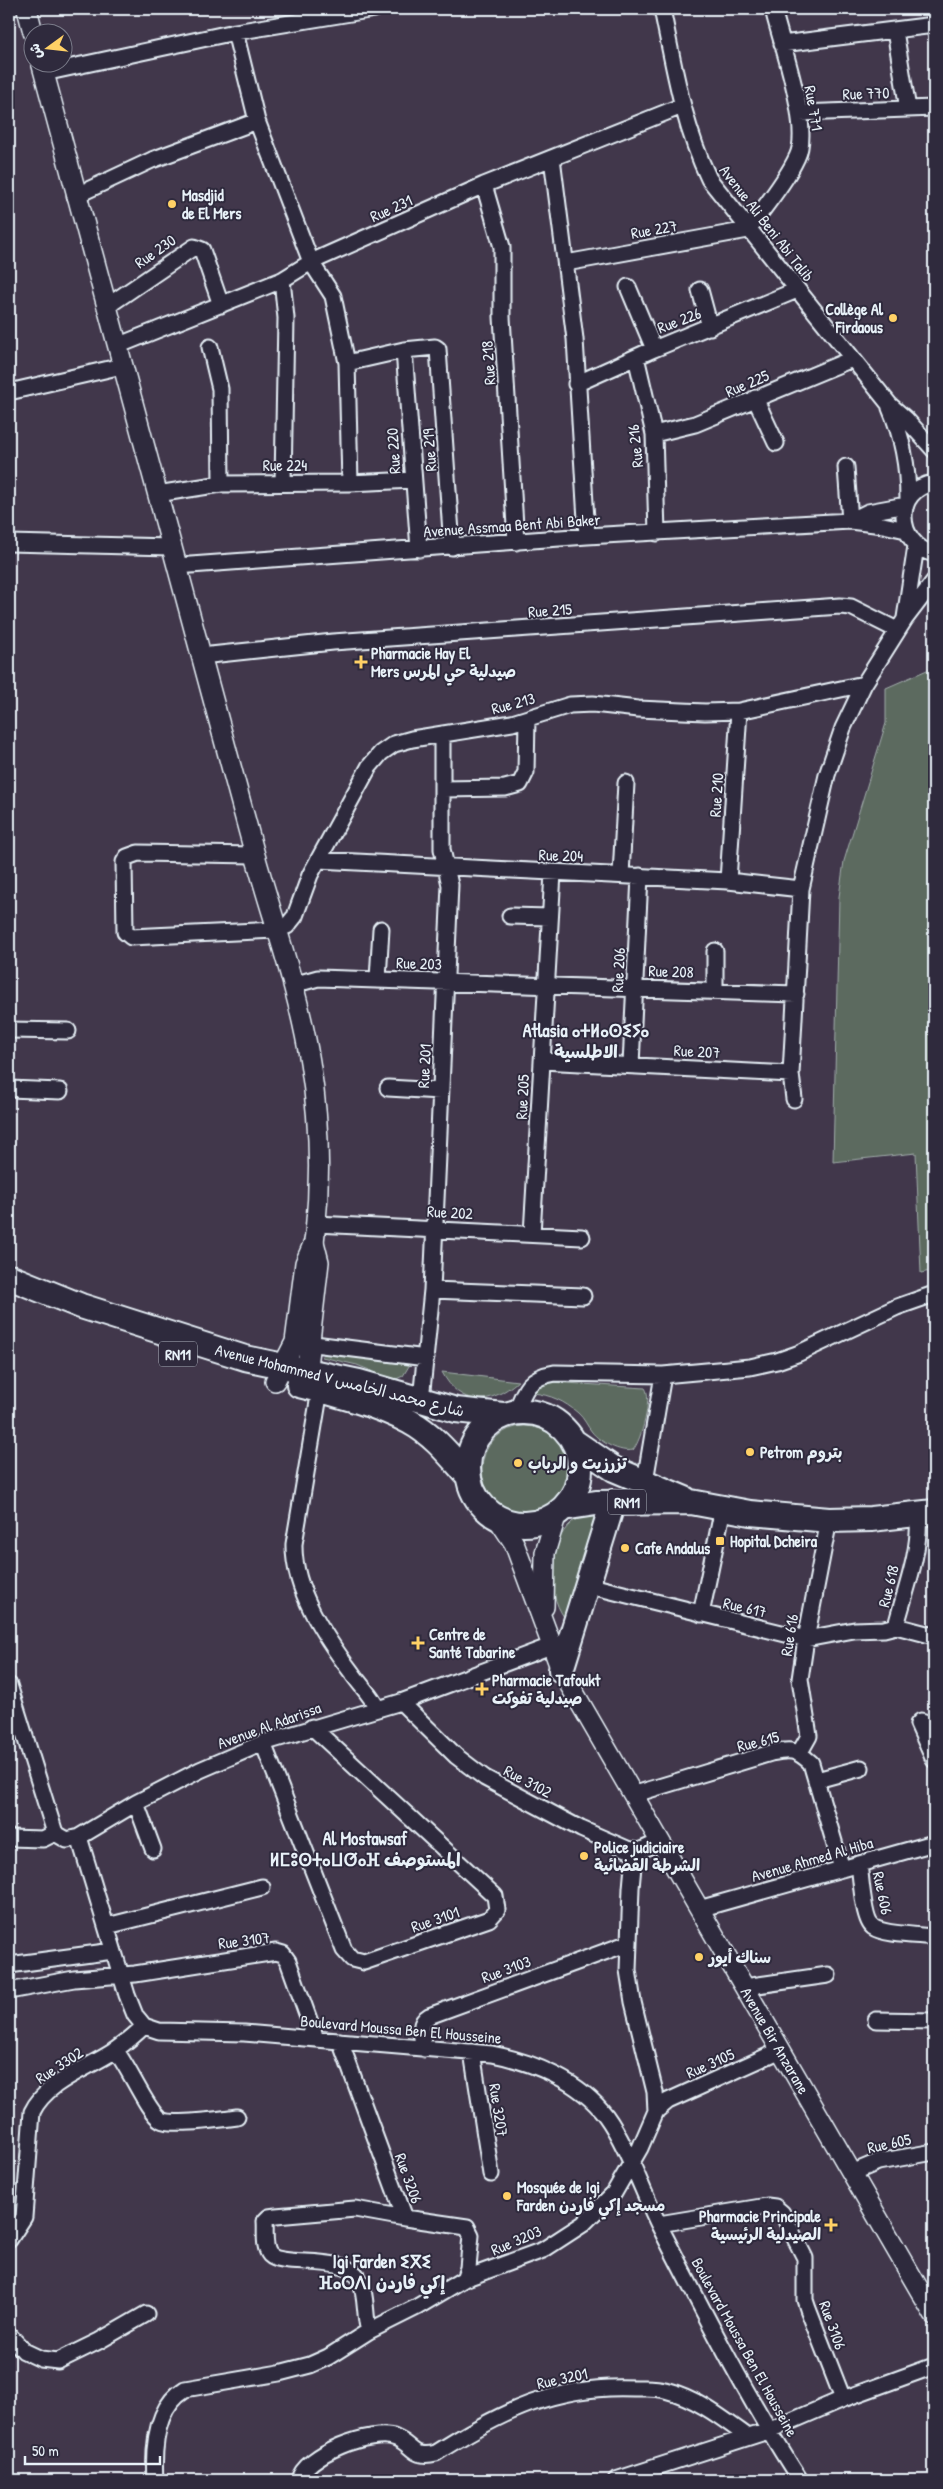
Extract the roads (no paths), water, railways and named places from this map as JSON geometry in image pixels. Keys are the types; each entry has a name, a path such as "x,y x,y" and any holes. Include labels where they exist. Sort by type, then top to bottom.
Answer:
{"main road":[{"name":"Avenue Mohammed V شارع محمد الخامس","path":"9,1277 81,1306 279,1374"},
{"name":"Avenue Mohammed V شارع محمد الخامس","path":"9,1294 180,1355 314,1380 369,1385 456,1410 510,1414"},
{"name":"Avenue Mohammed V شارع محمد الخامس","path":"314,1380 410,1422 449,1454 469,1477"},
{"name":"RN11","path":"691,1502 645,1481 614,1470 573,1441 566,1430 543,1415 510,1414 494,1420 478,1435 469,1456 469,1477 474,1493 483,1506 496,1516 520,1524 545,1520 560,1511 613,1502 691,1502 774,1516 829,1520 926,1514"},
{"path":"560,1511 574,1493 579,1476 579,1458 573,1441"},
{"path":"561,1670 613,1502"}],"street":[{"path":"27,9 30,22"},
{"path":"72,62 235,32 375,9"},
{"name":"Avenue Ali Beni Abi Talib","path":"662,9 682,106 691,137 709,179 889,404 911,424 934,450"},
{"name":"Rue 771","path":"748,230 798,157 803,140 800,113 773,9"},
{"path":"782,44 934,25"},
{"path":"895,31 908,109"},
{"path":"235,32 257,121 311,262 333,296 347,363 350,483"},
{"path":"43,72 75,196 255,855 293,985 310,1061 316,1102 315,1233 305,1263 303,1343 314,1380 294,1544 294,1560 296,1572 318,1620 334,1648 377,1708"},
{"name":"Rue 231","path":"117,346 282,280 311,262 484,185 682,106"},
{"name":"Rue 770","path":"800,113 934,108"},
{"path":"75,196 160,157 257,121"},
{"path":"552,158 575,339 576,384 587,536"},
{"name":"Rue 218","path":"484,185 502,247 502,318 516,542"},
{"name":"Rue 227","path":"566,263 748,230"},
{"name":"Rue 230","path":"106,307 194,247 202,250 221,305"},
{"path":"282,280 286,318 283,482"},
{"path":"628,287 654,349"},
{"path":"700,290 710,327"},
{"name":"Rue 226","path":"576,384 654,349 796,290"},
{"path":"210,347 220,389 221,484"},
{"name":"Rue 219","path":"404,350 435,347 439,352 452,547"},
{"path":"347,363 404,350"},
{"name":"Rue 220","path":"404,350 419,549"},
{"name":"Rue 216","path":"636,357 654,434 657,533"},
{"name":"Rue 225","path":"654,434 687,427 852,359"},
{"path":"9,392 122,366"},
{"path":"755,398 776,443"},
{"name":"Avenue Ali Beni Abi Talib","path":"889,404 902,442 906,461 907,502 903,517 906,530"},
{"path":"846,467 850,522"},
{"name":"Rue 224","path":"157,494 221,484 283,482 350,483 413,480"},
{"path":"907,502 922,487 934,483"},
{"name":"Avenue Assmaa Bent Abi Baker","path":"850,522 868,512 907,502"},
{"name":"Avenue Assmaa Bent Abi Baker","path":"177,566 587,536 850,522 883,525 906,530"},
{"path":"906,530 916,546 934,554"},
{"path":"9,543 171,546"},
{"path":"901,625 916,546"},
{"path":"794,1099 792,1074 802,889 827,776 842,728 864,684 901,625 934,581"},
{"name":"Rue 215","path":"201,656 333,642 840,606 852,607 901,625"},
{"name":"Rue 213","path":"276,930 286,926 295,916 310,875 369,767 381,753 394,744 442,734 484,729 527,719 570,705 593,704 686,711 739,711 864,684"},
{"name":"Rue 210","path":"728,881 739,711"},
{"path":"443,789 505,788 520,784 526,772 527,719"},
{"name":"Rue 201","path":"421,1400 432,1290 450,885 448,868 442,849 442,734"},
{"path":"621,875 626,783"},
{"path":"255,855 138,853 127,857 124,862 124,932 131,937 276,930"},
{"name":"Rue 204","path":"318,860 728,881 802,889"},
{"name":"Rue 205","path":"532,1234 553,873"},
{"name":"Rue 206","path":"631,1065 640,876"},
{"path":"510,916 550,917"},
{"path":"378,979 380,929"},
{"path":"715,951 715,990"},
{"name":"Rue 203","path":"293,985 318,978 546,984"},
{"name":"Rue 208","path":"546,984 796,994"},
{"path":"9,1030 68,1031"},
{"name":"Rue 207","path":"542,1061 792,1074"},
{"path":"388,1088 440,1091"},
{"path":"9,1089 60,1091"},
{"name":"Rue 202","path":"315,1233 434,1228 582,1237"},
{"path":"432,1290 583,1296"},
{"path":"510,1414 529,1384 541,1375 554,1373 663,1375 750,1366 777,1361 797,1354 897,1307 934,1294"},
{"path":"303,1343 426,1358"},
{"path":"279,1374 303,1343"},
{"path":"645,1481 663,1375"},
{"path":"701,1614 723,1508"},
{"name":"Avenue Bir Anzarane","path":"550,1640 544,1607 545,1553 560,1511"},
{"name":"Rue 618","path":"926,1514 916,1542 896,1626 934,1636"},
{"name":"Avenue Bir Anzarane","path":"496,1516 514,1543 561,1670 934,2315"},
{"name":"Rue 616","path":"800,1752 809,1736 800,1689 806,1639 829,1520"},
{"name":"Rue 617","path":"588,1585 806,1639 854,1630 884,1629 896,1626"},
{"name":"Avenue Al Adarissa","path":"78,1837 136,1803 200,1770 263,1743 401,1702 550,1640"},
{"path":"9,1685 55,1833 67,1840 78,1837 107,1926 120,1974 135,2014 144,2026"},
{"name":"Rue 3102","path":"401,1702 456,1756 485,1778 590,1833 614,1844 639,1851"},
{"path":"929,1723 919,1722 918,1728 934,1760"},
{"name":"Rue 3101","path":"263,1743 344,1950 352,1959 364,1962 489,1919 497,1910 495,1896 315,1733 312,1727"},
{"name":"Rue 615","path":"632,1795 786,1750 800,1752 811,1763 842,1869"},
{"path":"817,1780 861,1768"},
{"path":"136,1803 153,1849"},
{"path":"9,1838 44,1839 55,1833"},
{"path":"656,2111 655,2092 628,1970 631,1888 634,1866 639,1851 659,1842"},
{"name":"Avenue Ahmed Al Hiba","path":"699,1909 934,1843"},
{"name":"Rue 606","path":"859,1864 867,1919 873,1927 883,1931 934,1937"},
{"path":"107,1926 262,1887"},
{"name":"Rue 3103","path":"424,2049 421,2026 423,2020 428,2016 629,1943"},
{"path":"9,1965 113,1951"},
{"name":"Rue 3107","path":"120,1974 135,1974 276,1952 283,1954 288,1961 316,2038"},
{"path":"9,1991 120,1974"},
{"path":"744,1987 828,1975"},
{"path":"876,2020 934,2021"},
{"name":"Boulevard Moussa Ben El Housseine","path":"144,2026 159,2031 244,2033 472,2052 515,2058 568,2083 588,2098 606,2116 658,2224 768,2431 800,2480"},
{"name":"Rue 3302","path":"9,2240 24,2217 32,2112 38,2100 48,2090 115,2050 144,2026"},
{"name":"Rue 3206","path":"340,2041 405,2218 467,2227 471,2235 468,2268 464,2279"},
{"path":"115,2050 125,2062 153,2112 161,2121 237,2118"},
{"name":"Rue 3105","path":"656,2111 668,2101 781,2050"},
{"name":"Rue 3207","path":"472,2052 491,2174"},
{"name":"Rue 3203","path":"155,2480 156,2441 165,2410 173,2397 185,2389 279,2373 310,2365 328,2357 369,2331 417,2307 464,2279 543,2250 563,2238 599,2210 614,2194 631,2165 656,2111"},
{"name":"Rue 605","path":"852,2173 878,2162 934,2152"},
{"name":"Rue 3106","path":"658,2224 767,2206 774,2207 782,2212 805,2258 808,2309 843,2399"},
{"path":"369,2331 360,2280 347,2268 312,2261 278,2260 270,2255 266,2248 265,2221 269,2217 276,2216 355,2209 405,2218"},
{"path":"9,2335 24,2351 41,2359 58,2361 99,2341 146,2314"},
{"path":"616,2480 768,2431 843,2399 934,2366"},
{"name":"Rue 3201","path":"299,2480 301,2473 307,2465 340,2446 353,2441 376,2437 395,2438 414,2453 426,2456 436,2454 497,2417 544,2398 578,2389 621,2387 664,2389 703,2405 748,2436"}],"place":[{"name":"Masdjid de El Mers","path":"172,204"},
{"name":"Collège Al Firdaous","path":"893,318"},
{"name":"Pharmacie Hay El Mers صيدلية حي المرس","path":"361,662"},
{"name":"Petrom بتروم","path":"750,1452"},
{"name":"تزرزيت و الرباب","path":"518,1463"},
{"name":"Hopital Dcheira","path":"720,1541"},
{"name":"Cafe Andalus","path":"625,1548"},
{"name":"Centre de Santé Tabarine","path":"418,1643"},
{"name":"Pharmacie Tafoukt صيدلية تفوكت","path":"482,1689"},
{"name":"Police judiciaire الشرطة القضائية","path":"584,1856"},
{"name":"سناك أيور","path":"699,1957"},
{"name":"Mosquée de Igi Farden مسجد إكي فاردن","path":"507,2196"},
{"name":"Pharmacie Principale الصيدلية الرئيسية","path":"831,2225"}],"district":[{"name":"Atlasia ⴰⵜⵍⴰⵙⵉⵢⴰ الاطلسية","path":"586,1040"},
{"name":"Al Mostawsaf ⵍⵎⵓⵙⵜⴰⵡⵚⴰⴼ المستوصف","path":"365,1848"},
{"name":"Igi Farden ⵉⴳⵉ ⴼⴰⵔⴷⵏ إكي فاردن","path":"382,2271"}]}
